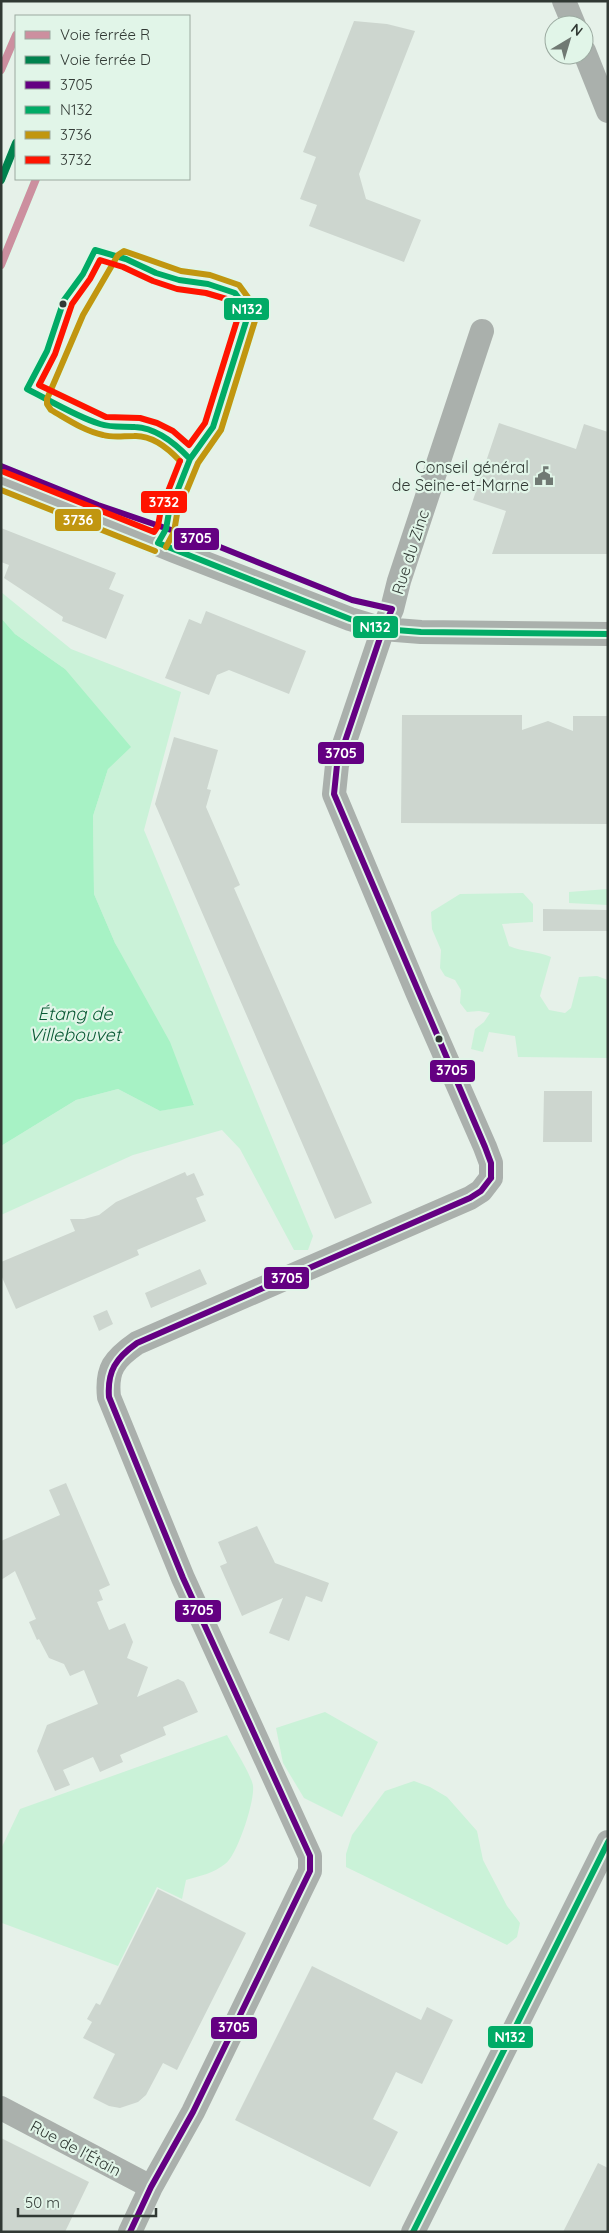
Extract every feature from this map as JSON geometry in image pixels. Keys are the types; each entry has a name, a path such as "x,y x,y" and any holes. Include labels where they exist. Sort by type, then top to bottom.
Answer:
{"street":[{"path":"564,1 570,15"},
{"path":"590,65 608,111"},
{"name":"Rue du Zinc","path":"151,2187 193,2112 310,1871 310,1856 183,1578 110,1397 107,1378 124,1353 136,1343 470,1198 481,1191 491,1178 491,1163 486,1147 417,992 334,794 338,764 383,629 392,609 399,581 482,331"},
{"path":"1,480 174,551 350,619 383,629 421,632 608,634"},
{"path":"414,2232 608,1842"},
{"name":"Rue de l'Étain","path":"1,2108 151,2187"},
{"path":"130,2232 151,2187"}],"shaded area":[{"path":"1,592 71,649 181,692 144,830 313,1236 308,1250 294,1250 240,1149 222,1130 133,1155 1,1215 1,1146 76,1100 118,1089 160,1111 194,1104 115,943 94,894 93,816 108,769 65,669 15,634 1,618"},
{"path":"608,889 608,905 569,903 569,892"},
{"path":"523,893 533,904 533,922 502,924 509,946 551,957 540,996 549,1010 565,1013 571,1008 579,977 597,976 608,980 608,1058 518,1057 515,1036 489,1032 483,1052 471,1049 475,1029 484,1022 490,1013 479,1011 467,1012 460,1003 461,990 455,980 445,976 440,968 441,950 432,929 431,912 460,894"},
{"path":"325,1712 378,1742 342,1817 304,1798 283,1763 276,1728"},
{"path":"227,1735 246,1768 253,1786 248,1815 235,1851 225,1864 216,1870 186,1880 182,1899 157,1887 118,1966 1,1924 1,1849 20,1809"},
{"path":"414,1781 430,1787 447,1797 477,1831 483,1860 507,1906 520,1923 517,1937 507,1945 346,1867 346,1854 352,1835 385,1791"}],"water":[{"name":"Étang de Villebouvet","path":"1,618 15,634 65,669 131,747 108,769 93,816 94,894 115,943 170,1042 194,1105 160,1111 118,1089 76,1100 1,1146"}],"building":[{"path":"354,21 387,24 415,31 359,174 366,199 421,220 404,262 309,226 317,205 300,199 316,157 303,152"},
{"name":"Conseil général de Seine-et-Marne","path":"499,423 576,449 584,424 608,432 608,554 492,554 506,511 473,500"},
{"path":"1,528 116,573 109,589 124,595 106,639 62,621 63,617 4,578 9,565 1,562"},
{"path":"206,611 306,651 289,694 229,670 217,675 209,695 165,678 189,619 201,624"},
{"path":"402,715 522,715 522,730 548,721 573,731 573,716 608,716 608,824 401,823"},
{"path":"174,737 218,750 207,789 211,790 206,807 240,885 234,888 372,1203 335,1219 155,804"},
{"path":"543,909 608,910 608,931 543,931"},
{"path":"544,1091 592,1091 592,1142 543,1142"},
{"path":"185,1172 187,1176 194,1173 204,1195 196,1198 206,1221 137,1250 139,1255 16,1309 1,1275 1,1262 75,1231 70,1219 84,1219 99,1215 116,1202"},
{"path":"200,1269 207,1284 151,1308 145,1293"},
{"path":"107,1310 113,1324 99,1331 93,1316"},
{"path":"66,1483 110,1585 99,1590 103,1600 97,1602 109,1630 125,1623 133,1642 127,1658 148,1667 137,1697 178,1679 184,1682 198,1712 163,1727 166,1735 120,1755 123,1762 100,1772 93,1757 63,1770 70,1785 55,1791 37,1751 47,1725 98,1704 84,1670 70,1676 64,1664 49,1658 39,1639 37,1640 29,1622 36,1619 15,1571 1,1580 1,1541 60,1515 49,1490"},
{"path":"257,1526 275,1563 329,1583 322,1602 306,1596 289,1641 269,1633 283,1598 242,1616 220,1566 227,1563 218,1542"},
{"path":"158,1889 246,1933 177,2070 163,2063 146,2095 138,2102 120,2108 109,2106 93,2098 115,2054 83,2038 92,2022 87,2019 96,2003 100,2005"},
{"path":"312,1966 421,2020 427,2007 453,2020 422,2084 396,2072 373,2119 398,2132 370,2187 235,2120"},
{"path":"1,2138 89,2182 65,2232 1,2232"},
{"path":"598,2163 608,2168 608,2232 563,2232"}],"rail line":[{"name":"R","path":"1,70 15,37"},
{"name":"D","path":"1,180 15,145"},
{"name":"R","path":"1,265 36,180"}],"transit line":[{"name":"N132","path":"95,250 126,259 156,273 179,280 208,284 235,293 249,312 213,427 190,459 172,442 158,433 143,428 104,425 91,421 27,389 47,351 64,300 83,274 95,250"},
{"name":"3736","path":"166,547 174,532 177,514 198,463 221,430 258,311 239,285 210,275 181,271 124,251 118,255 83,315 47,399 47,404 51,410 89,431 111,436 141,436 153,440 165,447 180,461"},
{"name":"3732","path":"100,260 123,267 153,281 177,289 206,293 230,300 239,314 205,423 189,445 173,431 157,423 140,418 106,417 39,385 55,354 72,304 90,279 100,260"},
{"name":"N132","path":"158,543 166,529 169,512 190,459"},
{"name":"3732","path":"4,472 154,532 158,526 161,509 180,461"},
{"name":"3705","path":"1,466 98,505 215,545 352,600 392,609"},
{"name":"3736","path":"1,490 155,551"},
{"name":"N132","path":"158,543 350,619 383,629 421,632 608,634"},
{"name":"3705","path":"392,609 383,629 337,765 334,794 485,1147 491,1163 491,1178"},
{"name":"3705","path":"130,2232 151,2187 193,2112 310,1871 310,1856 183,1578 109,1397 111,1372 123,1354 137,1343 470,1198 481,1191 491,1178"},
{"name":"N132","path":"413,2232 608,1842"}],"place":[{"name":"Conseil général de Seine-et-Marne","path":"544,476"}]}
